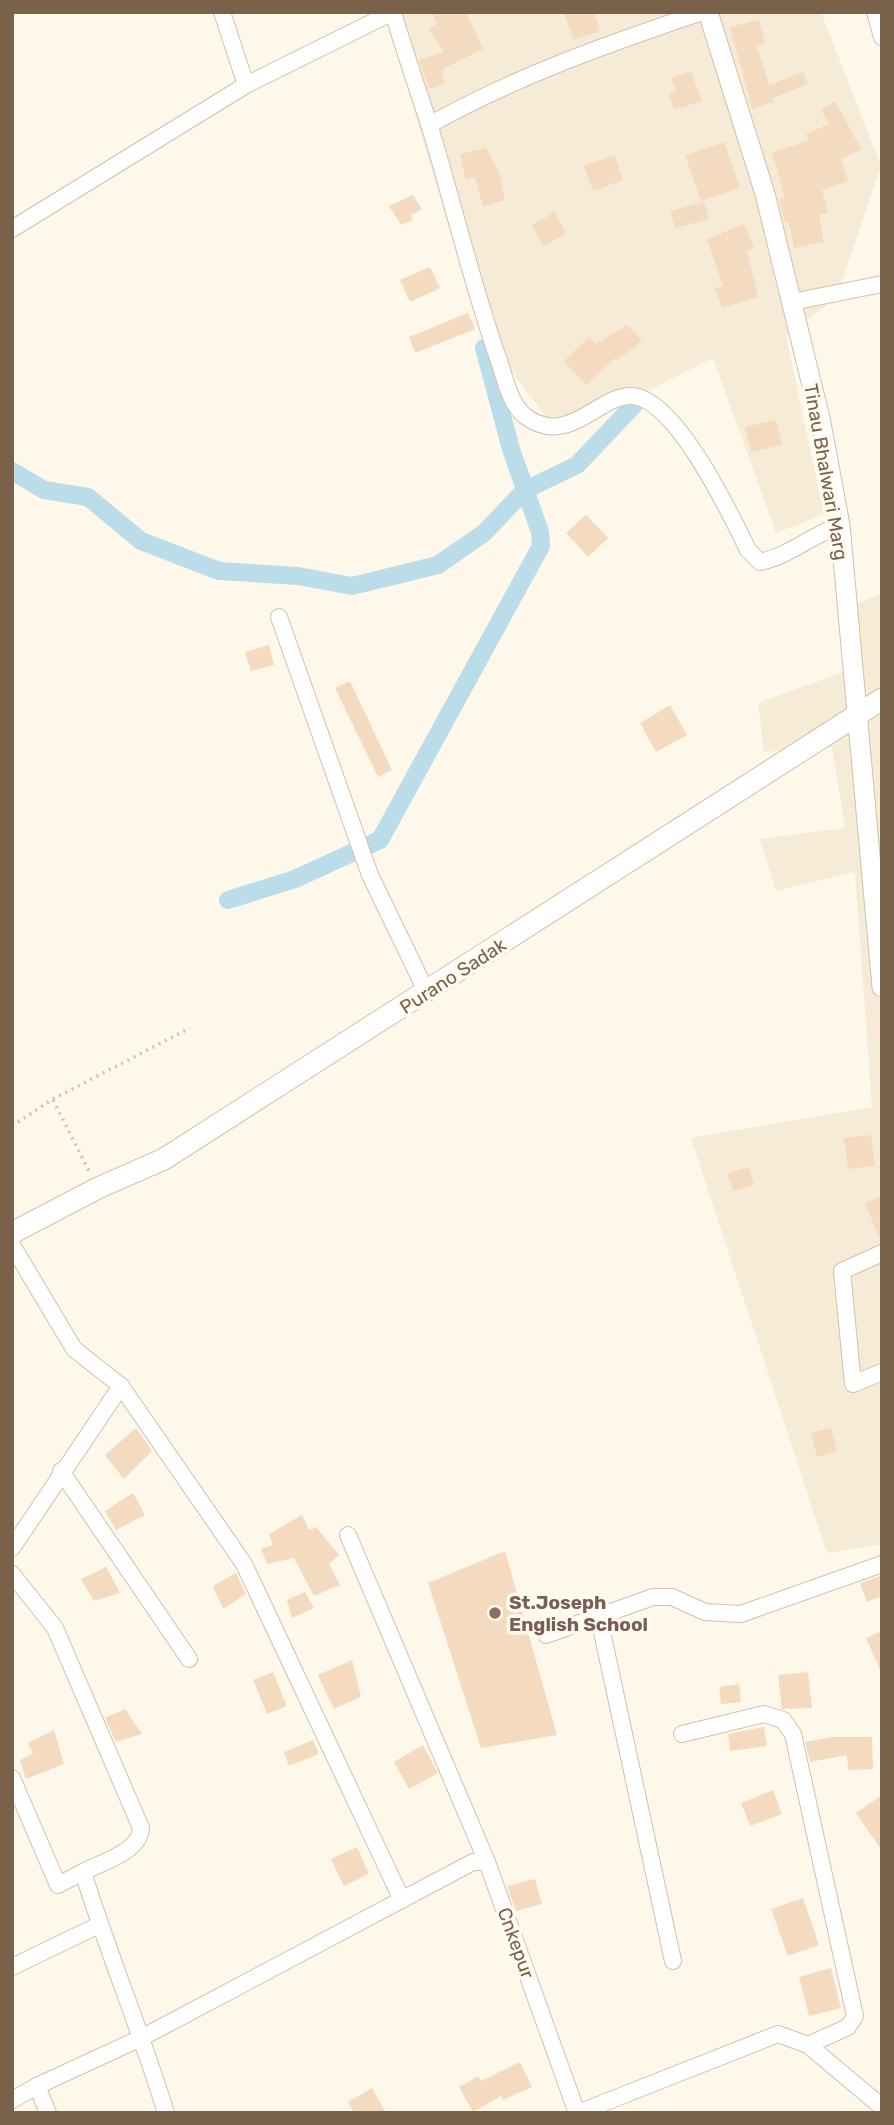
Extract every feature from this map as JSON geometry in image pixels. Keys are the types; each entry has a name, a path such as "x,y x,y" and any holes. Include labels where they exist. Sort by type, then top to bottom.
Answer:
{"main road":[{"name":"Purano Sadak","path":"12,1233 98,1188 164,1159 427,993 882,699"}],"street":[{"path":"222,12 246,85"},
{"path":"12,229 246,85 393,12 429,125 473,288 513,399 525,415 545,424 567,426 622,397 646,399 677,429 698,456 748,550 760,562 778,558 815,534 839,525"},
{"path":"429,125 485,93 561,60 702,12"},
{"name":"Tinau Bhalwari Marg","path":"708,12 765,194 820,418 839,525 882,987"},
{"path":"875,12 882,37"},
{"path":"792,302 882,284"},
{"path":"279,617 370,875 427,993"},
{"path":"12,1245 74,1349 121,1386 244,1564 402,1900"},
{"path":"882,1253 842,1271 853,1384 882,1373"},
{"path":"12,1548 61,1471 121,1386"},
{"path":"61,1471 189,1658"},
{"name":"Cnkepur","path":"348,1535 487,1862 578,2113 778,2034 808,2045 882,2107"},
{"path":"546,1635 653,1597 672,1597 705,1612 741,1614 882,1564"},
{"path":"12,1574 55,1628 141,1828 140,1836 131,1847 58,1885 12,1778"},
{"path":"599,1618 673,1961"},
{"path":"682,1734 764,1714 782,1720 793,1734 855,2015 848,2027 808,2045"},
{"path":"12,2100 143,2037 473,1862 487,1862"},
{"path":"83,1872 99,1925 143,2037 166,2113"},
{"path":"12,1967 99,1925"},
{"path":"37,2086 48,2113"}],"path":[{"path":"12,1126 53,1099 190,1028"},
{"path":"53,1099 98,1188"}],"shaded area":[{"path":"398,12 821,12 881,166 836,298 786,336 824,514 776,533 713,358 560,435 479,328 387,20"},
{"path":"882,593 882,1544 827,1553 691,1138 872,1107 855,872 776,891 760,839 845,828 832,747 764,752 758,703 846,671 845,609"}],"building":[{"path":"432,12 466,12 483,49 441,70 445,84 429,89 419,60 444,52 429,29 437,24"},
{"path":"564,12 594,12 600,31 573,40"},
{"path":"759,20 765,44 757,46 769,85 803,72 808,84 773,98 774,102 752,109 730,27"},
{"path":"691,71 702,101 674,110 669,94 676,91 671,78"},
{"path":"835,101 861,149 841,159 848,181 822,190 828,213 819,215 824,242 794,248 789,222 785,223 779,199 785,198 772,152 809,141 806,134 829,124 821,110"},
{"path":"724,142 740,188 701,201 685,155"},
{"path":"486,148 499,172 505,200 483,206 475,177 466,179 460,154"},
{"path":"615,155 623,180 593,191 584,166"},
{"path":"413,195 422,209 411,215 413,220 401,225 389,206"},
{"path":"704,202 709,219 675,228 670,211"},
{"path":"555,212 566,234 543,246 532,225"},
{"path":"744,224 754,248 747,251 758,297 722,308 715,288 723,286 707,239"},
{"path":"430,267 440,288 410,302 400,280"},
{"path":"468,313 475,329 415,353 409,337"},
{"path":"627,325 642,341 617,360 615,358 586,385 564,361 589,337 596,344"},
{"path":"776,420 782,445 751,452 745,427"},
{"path":"586,515 608,538 588,557 566,533"},
{"path":"269,645 274,665 251,671 245,652"},
{"path":"350,681 392,770 378,777 335,688"},
{"path":"670,705 687,735 656,752 640,723"},
{"path":"871,1135 875,1166 848,1169 844,1138"},
{"path":"749,1167 754,1185 733,1191 727,1173"},
{"path":"882,1196 882,1242 881,1242 865,1203"},
{"path":"136,1428 152,1451 124,1479 105,1455"},
{"path":"831,1428 837,1451 817,1457 811,1433"},
{"path":"133,1493 145,1515 116,1530 105,1511"},
{"path":"302,1515 309,1530 316,1527 339,1555 329,1564 340,1585 314,1596 294,1558 267,1564 261,1549 273,1545 269,1534"},
{"path":"505,1551 557,1735 481,1748 428,1583"},
{"path":"106,1567 120,1593 94,1601 81,1579"},
{"path":"236,1573 246,1594 223,1609 213,1586"},
{"path":"882,1575 882,1596 867,1602 860,1583"},
{"path":"305,1592 314,1608 292,1618 287,1600"},
{"path":"882,1631 882,1674 866,1638"},
{"path":"352,1660 361,1697 334,1709 318,1675"},
{"path":"273,1672 287,1706 267,1714 253,1680"},
{"path":"808,1672 812,1708 782,1709 778,1675"},
{"path":"739,1684 741,1702 721,1704 719,1687"},
{"path":"125,1709 142,1734 116,1742 105,1718"},
{"path":"764,1727 767,1746 730,1751 728,1734"},
{"path":"54,1730 64,1764 26,1779 20,1760 33,1754 28,1743"},
{"path":"833,1737 872,1737 873,1769 848,1770 847,1755 810,1762 805,1742"},
{"path":"313,1740 319,1754 289,1766 284,1752"},
{"path":"423,1745 438,1773 409,1789 394,1762"},
{"path":"773,1790 782,1814 750,1826 741,1803"},
{"path":"882,1795 882,1851 856,1813"},
{"path":"357,1847 369,1874 344,1886 331,1859"},
{"path":"535,1879 542,1904 516,1911 507,1886"},
{"path":"803,1898 819,1945 788,1956 771,1909"},
{"path":"831,1968 841,2008 809,2016 799,1977"},
{"path":"520,2062 532,2087 503,2100 501,2096 473,2112 459,2087 478,2076 481,2081"},
{"path":"372,2088 386,2113 354,2113 348,2102"}],"waterway":[{"path":"228,900 295,879 380,840 541,546 540,532 511,449 484,348"},
{"path":"12,471 44,490 88,497 141,541 219,571 298,576 352,586 438,565 484,533 525,490 577,465 634,405"}],"place":[{"name":"St.Joseph English School","path":"495,1613"}]}
